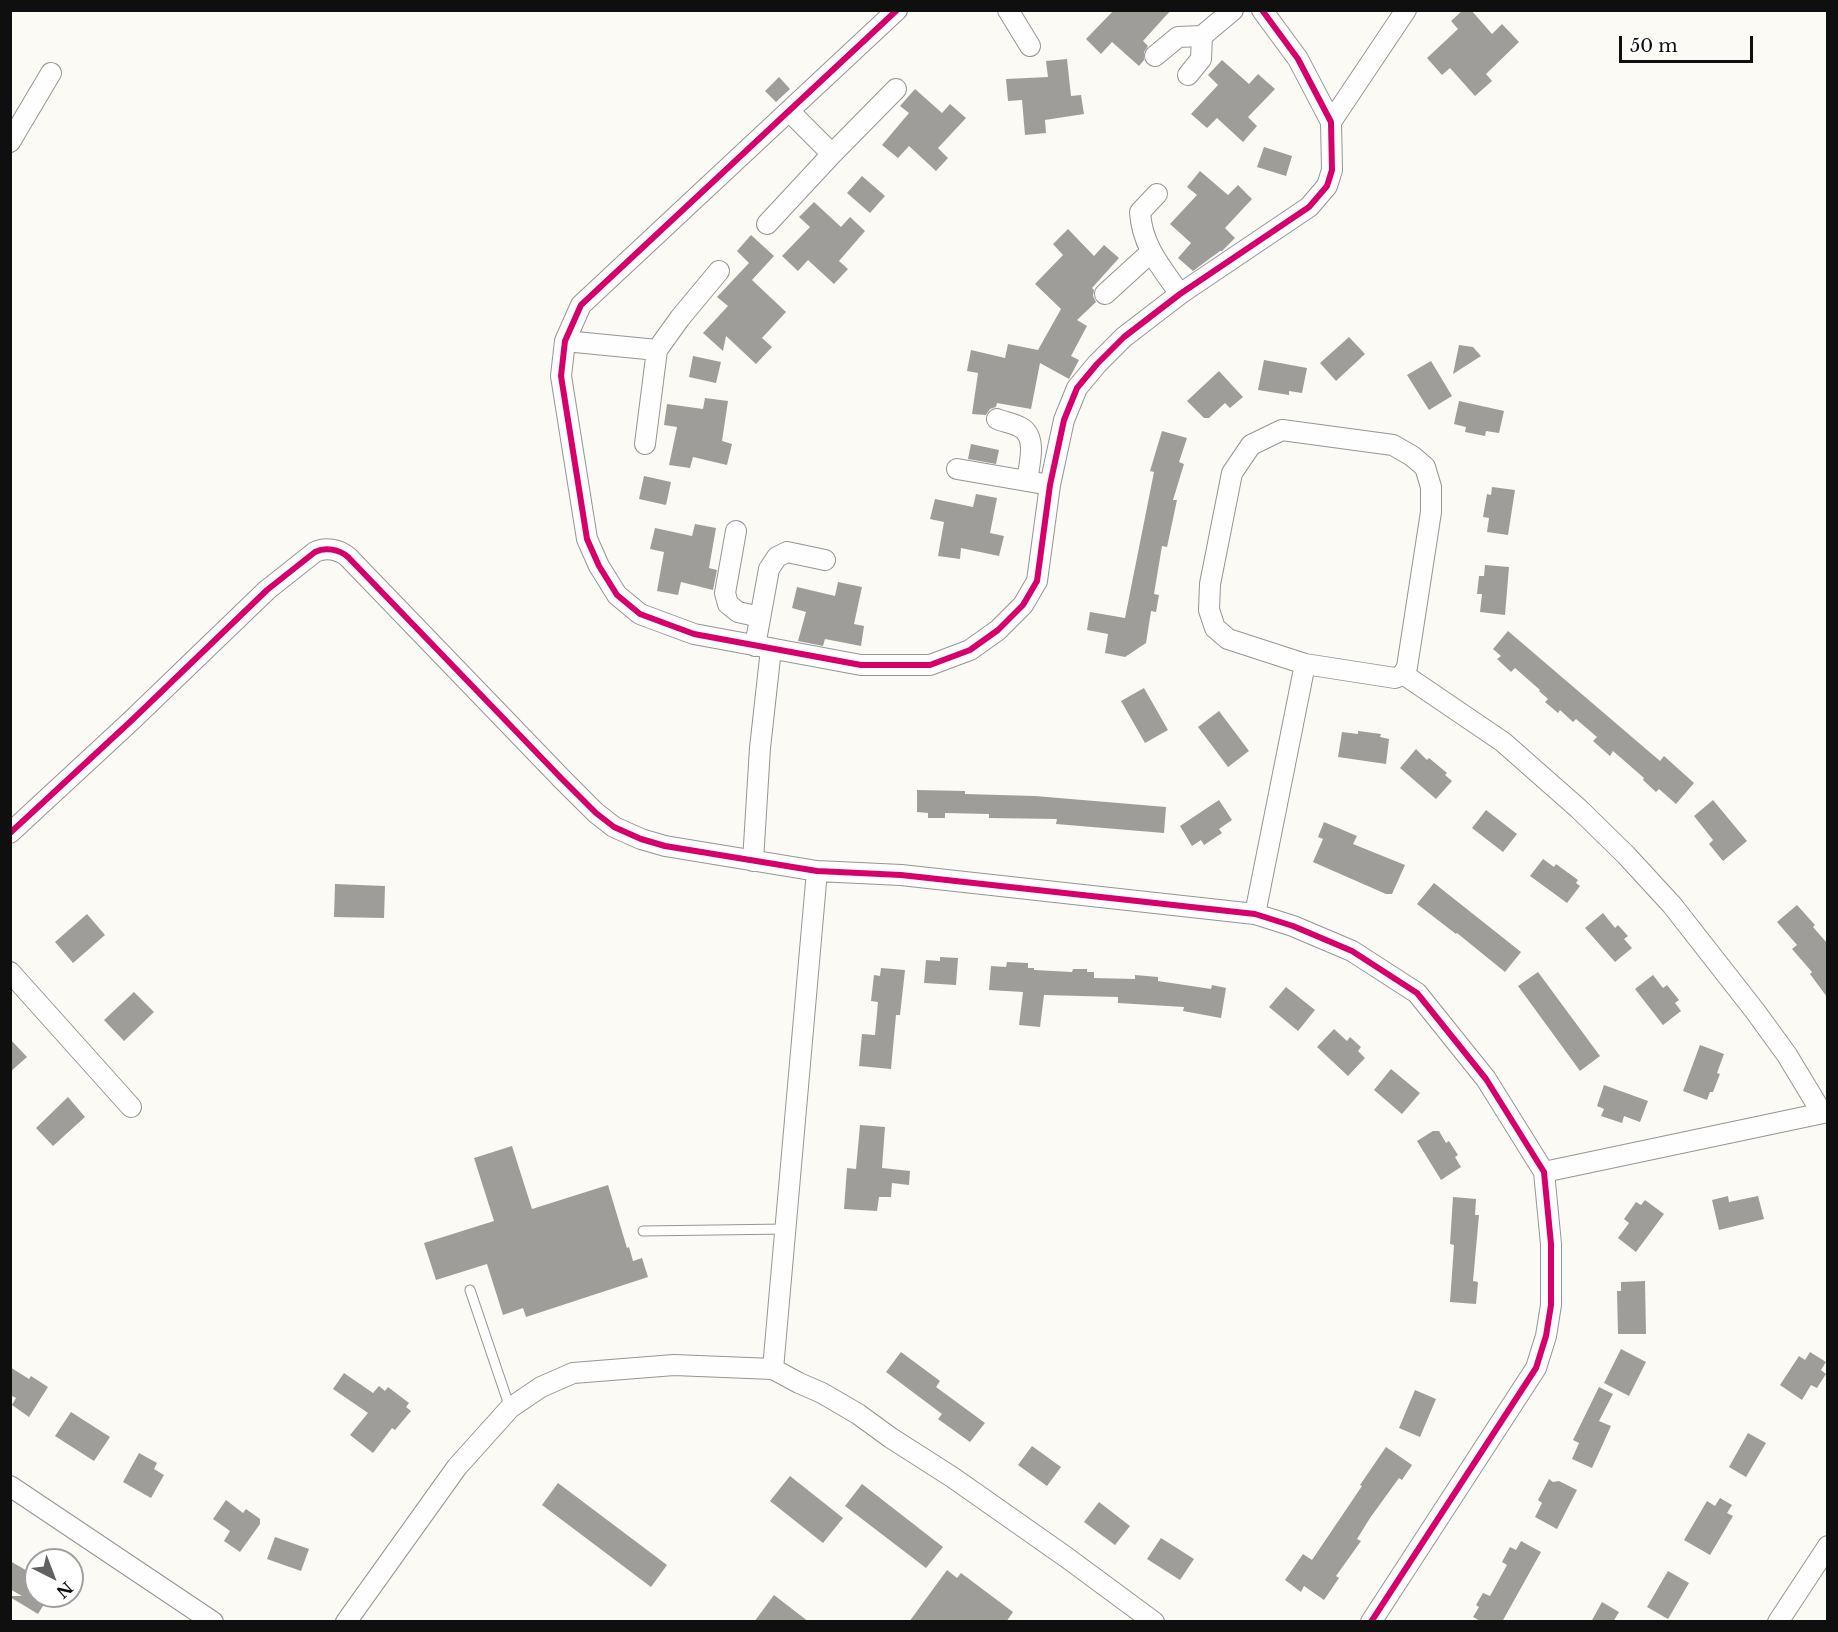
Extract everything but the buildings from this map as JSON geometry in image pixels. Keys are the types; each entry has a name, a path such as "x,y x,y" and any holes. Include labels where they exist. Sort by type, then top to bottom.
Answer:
{"street":[{"path":"897,10 581,305 565,341 561,376 587,539 598,566 617,595 640,614 694,634 861,665 930,665 970,650 998,630 1023,605 1037,581 1050,484 1065,420 1077,388 1097,363 1124,337 1180,294 1309,207 1327,186 1332,170 1331,122 1298,59 1262,10"},
{"path":"1008,10 1030,46"},
{"path":"1155,56 1178,37 1202,36 1233,10"},
{"path":"1331,122 1406,10"},
{"path":"1188,75 1201,59 1202,36"},
{"path":"10,142 51,73"},
{"path":"767,224 896,89"},
{"path":"789,111 832,154"},
{"path":"1157,194 1140,212 1141,228 1150,253 1180,294"},
{"path":"1105,294 1150,253"},
{"path":"645,444 657,350 719,271"},
{"path":"565,341 657,350"},
{"path":"997,419 1021,428 1028,434 1031,447 1027,481"},
{"path":"1282,430 1393,445 1425,467 1431,487 1431,512 1407,667 1403,674 1395,678 1305,664 1228,639 1215,628 1209,610 1210,584 1232,473 1251,445 1282,430"},
{"path":"957,469 1050,484"},
{"path":"736,531 725,593 728,604 738,612 760,617"},
{"path":"10,833 267,590 321,549 338,551 348,557 606,822 641,839 665,846 817,871 901,875 1255,914 1293,926 1352,951 1417,993 1486,1079 1544,1172 1551,1244 1551,1305 1546,1336 1536,1368 1371,1622"},
{"path":"753,861 763,648 760,617 769,569 777,556 787,552 825,560"},
{"path":"1255,914 1305,664"},
{"path":"1403,674 1503,742 1579,808 1626,855 1672,904 1755,1011 1825,1112 1544,1172"},
{"path":"774,1369 817,871"},
{"path":"10,972 130,1107"},
{"path":"346,1622 457,1467 510,1408 541,1386 573,1373 674,1365 774,1369 822,1393 858,1414 1066,1557 1154,1622"},
{"path":"10,1486 213,1622"},
{"path":"1778,1622 1827,1546"}],"lane":[{"path":"643,1231 786,1229"},
{"path":"470,1290 510,1408"}],"cycle path":[{"path":"897,10 581,305 565,341 561,376 587,539 599,566 617,595 640,614 694,634 861,665 930,665 970,650 998,630 1023,605 1037,581 1050,485 1064,420 1077,388 1124,337 1180,294 1309,207 1327,186 1332,170 1331,122 1298,59 1262,10"},
{"path":"10,833 267,590 315,552 332,550 348,557 596,813 614,827 641,839 665,846 817,871 901,875 1255,914 1293,926 1352,951 1417,993 1486,1079 1544,1172 1551,1244 1551,1305 1546,1336 1536,1368 1371,1622"}]}
